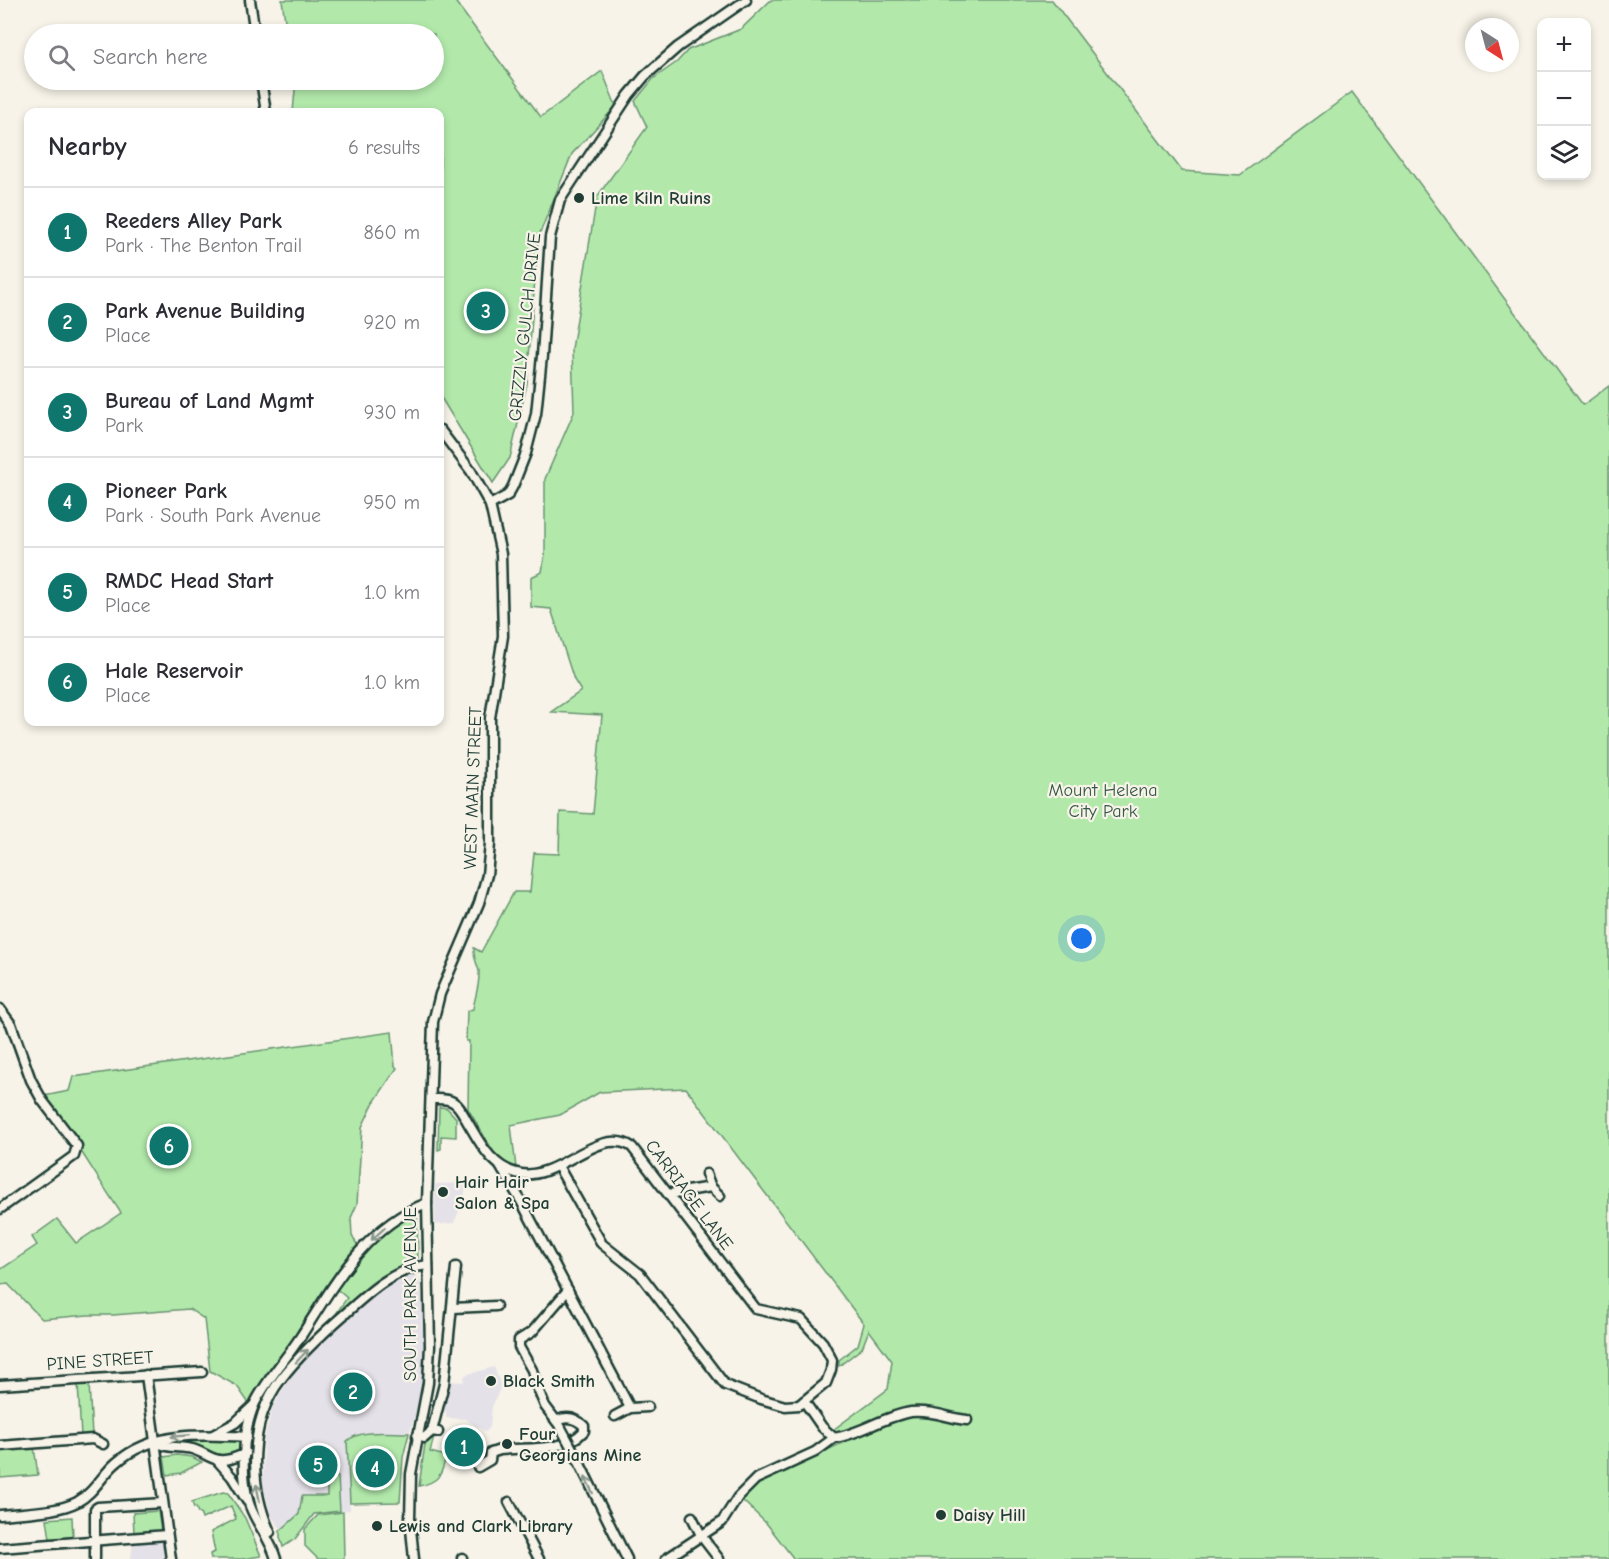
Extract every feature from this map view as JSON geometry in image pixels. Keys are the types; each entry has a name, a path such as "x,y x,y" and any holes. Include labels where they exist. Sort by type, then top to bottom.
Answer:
{"street":[{"path":"250,0 254,24"},
{"name":"GRIZZLY GULCH DRIVE","path":"490,505 508,495 513,486 526,453 536,414 550,237 560,200 629,94 645,76 678,46 746,0"},
{"path":"263,90 265,108"},
{"name":"WEST MAIN STREET","path":"431,1099 433,1022 436,1003 479,903 489,865 490,718 503,636 501,554 490,505 471,471 444,435"},
{"path":"0,1009 11,1024 38,1094 77,1146 74,1156 0,1209"},
{"path":"431,1099 454,1102 461,1110 481,1147 499,1164 630,1408"},
{"name":"SOUTH PARK AVENUE","path":"414,1559 410,1519 411,1474 429,1371 427,1203 431,1099"},
{"name":"CARRIAGE LANE","path":"521,1174 537,1173 558,1166 608,1141 621,1141 636,1151 756,1309 801,1319 823,1343 832,1360 831,1370 826,1383 804,1401"},
{"path":"499,1164 521,1174 518,1187 521,1202"},
{"path":"558,1166 602,1244 640,1274 725,1385 760,1400 785,1406 804,1401 822,1427 834,1438"},
{"path":"706,1174 711,1187 720,1196"},
{"path":"669,1194 711,1187"},
{"path":"213,1435 243,1418 255,1404 331,1287 356,1256 395,1220 427,1203"},
{"path":"275,1554 256,1490 255,1447 272,1393 281,1378 307,1350 375,1289 399,1272 416,1266 428,1265"},
{"path":"417,1436 424,1438 435,1432 444,1384 456,1267"},
{"path":"568,1290 532,1332 519,1340 519,1347 532,1370 545,1406 559,1423 627,1559"},
{"path":"453,1308 496,1306"},
{"name":"PINE STREET","path":"0,1385 202,1372"},
{"path":"146,1375 171,1559"},
{"path":"250,1506 243,1469 247,1437 255,1404"},
{"path":"615,1416 630,1408 648,1407"},
{"path":"666,1559 722,1522 738,1497 756,1479 815,1452 834,1438 845,1437 868,1426 910,1412 939,1413 967,1420"},
{"path":"478,1467 490,1460 491,1453 503,1449 557,1445 573,1439 584,1431 584,1426 576,1419 563,1418 559,1423"},
{"path":"0,1515 75,1503 88,1494 113,1465 130,1451 162,1438 213,1435 247,1437 255,1447"},
{"path":"0,1446 93,1439 103,1444"},
{"path":"156,1442 165,1447 195,1450 217,1460 250,1506 275,1554"},
{"path":"217,1460 230,1459 255,1447"},
{"path":"509,1502 539,1559"},
{"path":"95,1559 94,1514 98,1507 163,1503"},
{"path":"692,1517 702,1537 719,1559"},
{"path":"0,1548 167,1535"}],"shaded area":[{"path":"466,1183 464,1199 454,1223 435,1225 435,1184"},
{"path":"404,1273 412,1273 420,1280 424,1325 423,1373 416,1413 409,1433 365,1434 347,1441 350,1510 314,1514 294,1521 282,1530 271,1516 263,1484 264,1439 273,1406 296,1367 314,1348 368,1298"},
{"path":"494,1367 501,1386 492,1407 490,1427 486,1432 465,1419 446,1418 446,1411 443,1410 448,1381 463,1382 465,1375"},
{"path":"163,1539 167,1559 131,1559 133,1541"}],"green space":[{"path":"282,0 454,0 541,117 602,71 616,106 572,154 538,238 527,384 510,458 493,483 444,403 444,108 293,108 295,90 444,90 444,24 286,24"},
{"name":"Mount Helena City Park","path":"771,0 1052,0 1182,171 1240,175 1352,92 1583,405 1609,386 1609,1559 794,1559 767,1524 741,1499 755,1484 853,1438 850,1434 839,1434 833,1430 888,1389 892,1361 869,1330 862,1348 839,1366 839,1360 858,1345 864,1324 686,1088 600,1092 560,1115 511,1125 516,1168 507,1164 493,1151 468,1109 467,1011 473,1009 479,976 474,948 481,952 514,892 530,892 534,853 559,854 560,812 593,814 602,715 551,712 581,691 574,680 551,609 531,607 531,577 542,572 545,555 545,479 574,412 572,349 597,197 647,127 635,101 653,79 677,62 688,50 741,29"},
{"path":"392,1032 397,1068 374,1102 362,1127 357,1204 351,1218 352,1236 359,1248 327,1286 300,1332 250,1405 237,1386 210,1371 204,1319 189,1309 42,1319 8,1284 0,1285 0,1270 37,1245 32,1237 57,1219 76,1243 121,1213 44,1096 69,1091 73,1077"},
{"path":"439,1107 447,1108 456,1118 456,1137 441,1136 441,1149 438,1150"},
{"path":"417,1212 418,1258 380,1280 331,1321 347,1298 334,1287 382,1236"},
{"path":"78,1384 89,1384 92,1435 81,1436"},
{"path":"367,1433 409,1433 403,1457 400,1502 350,1503 347,1441"},
{"path":"453,1435 466,1438 478,1446 475,1462 452,1461 450,1448"},
{"path":"434,1437 430,1452 446,1456 443,1468 435,1480 419,1486 425,1444"},
{"path":"205,1438 240,1439 241,1451 234,1455 215,1456 165,1443 165,1441"},
{"path":"34,1447 38,1475 0,1478 0,1450"},
{"path":"177,1455 192,1457 202,1462 181,1473 167,1475 164,1457"},
{"path":"327,1477 338,1477 340,1511 314,1514 295,1539 283,1547 280,1531 299,1514 302,1496 327,1496"},
{"path":"223,1492 228,1493 245,1518 261,1556 243,1559 211,1559 210,1554 215,1552 211,1532 236,1519 231,1506 202,1519 192,1502"},
{"path":"158,1511 161,1531 134,1533 133,1513"},
{"path":"343,1512 344,1559 318,1559 305,1546 305,1529 318,1515"},
{"path":"72,1517 73,1537 50,1539 47,1519"}],"place":[{"name":"Lime Kiln Ruins","path":"579,198"},
{"name":"Bureau of Land Mgmt","path":"486,311"},
{"name":"Hale Reservoir","path":"169,1146"},
{"name":"Hair Hair Salon & Spa","path":"443,1192"},
{"name":"Black Smith","path":"491,1381"},
{"name":"Park Avenue Building","path":"353,1392"},
{"name":"Four Georgians Mine","path":"507,1444"},
{"name":"Reeders Alley Park","path":"464,1447"},
{"name":"RMDC Head Start","path":"318,1465"},
{"name":"Pioneer Park","path":"375,1468"},
{"name":"Daisy Hill","path":"941,1515"},
{"name":"Lewis and Clark Library","path":"377,1526"}]}
